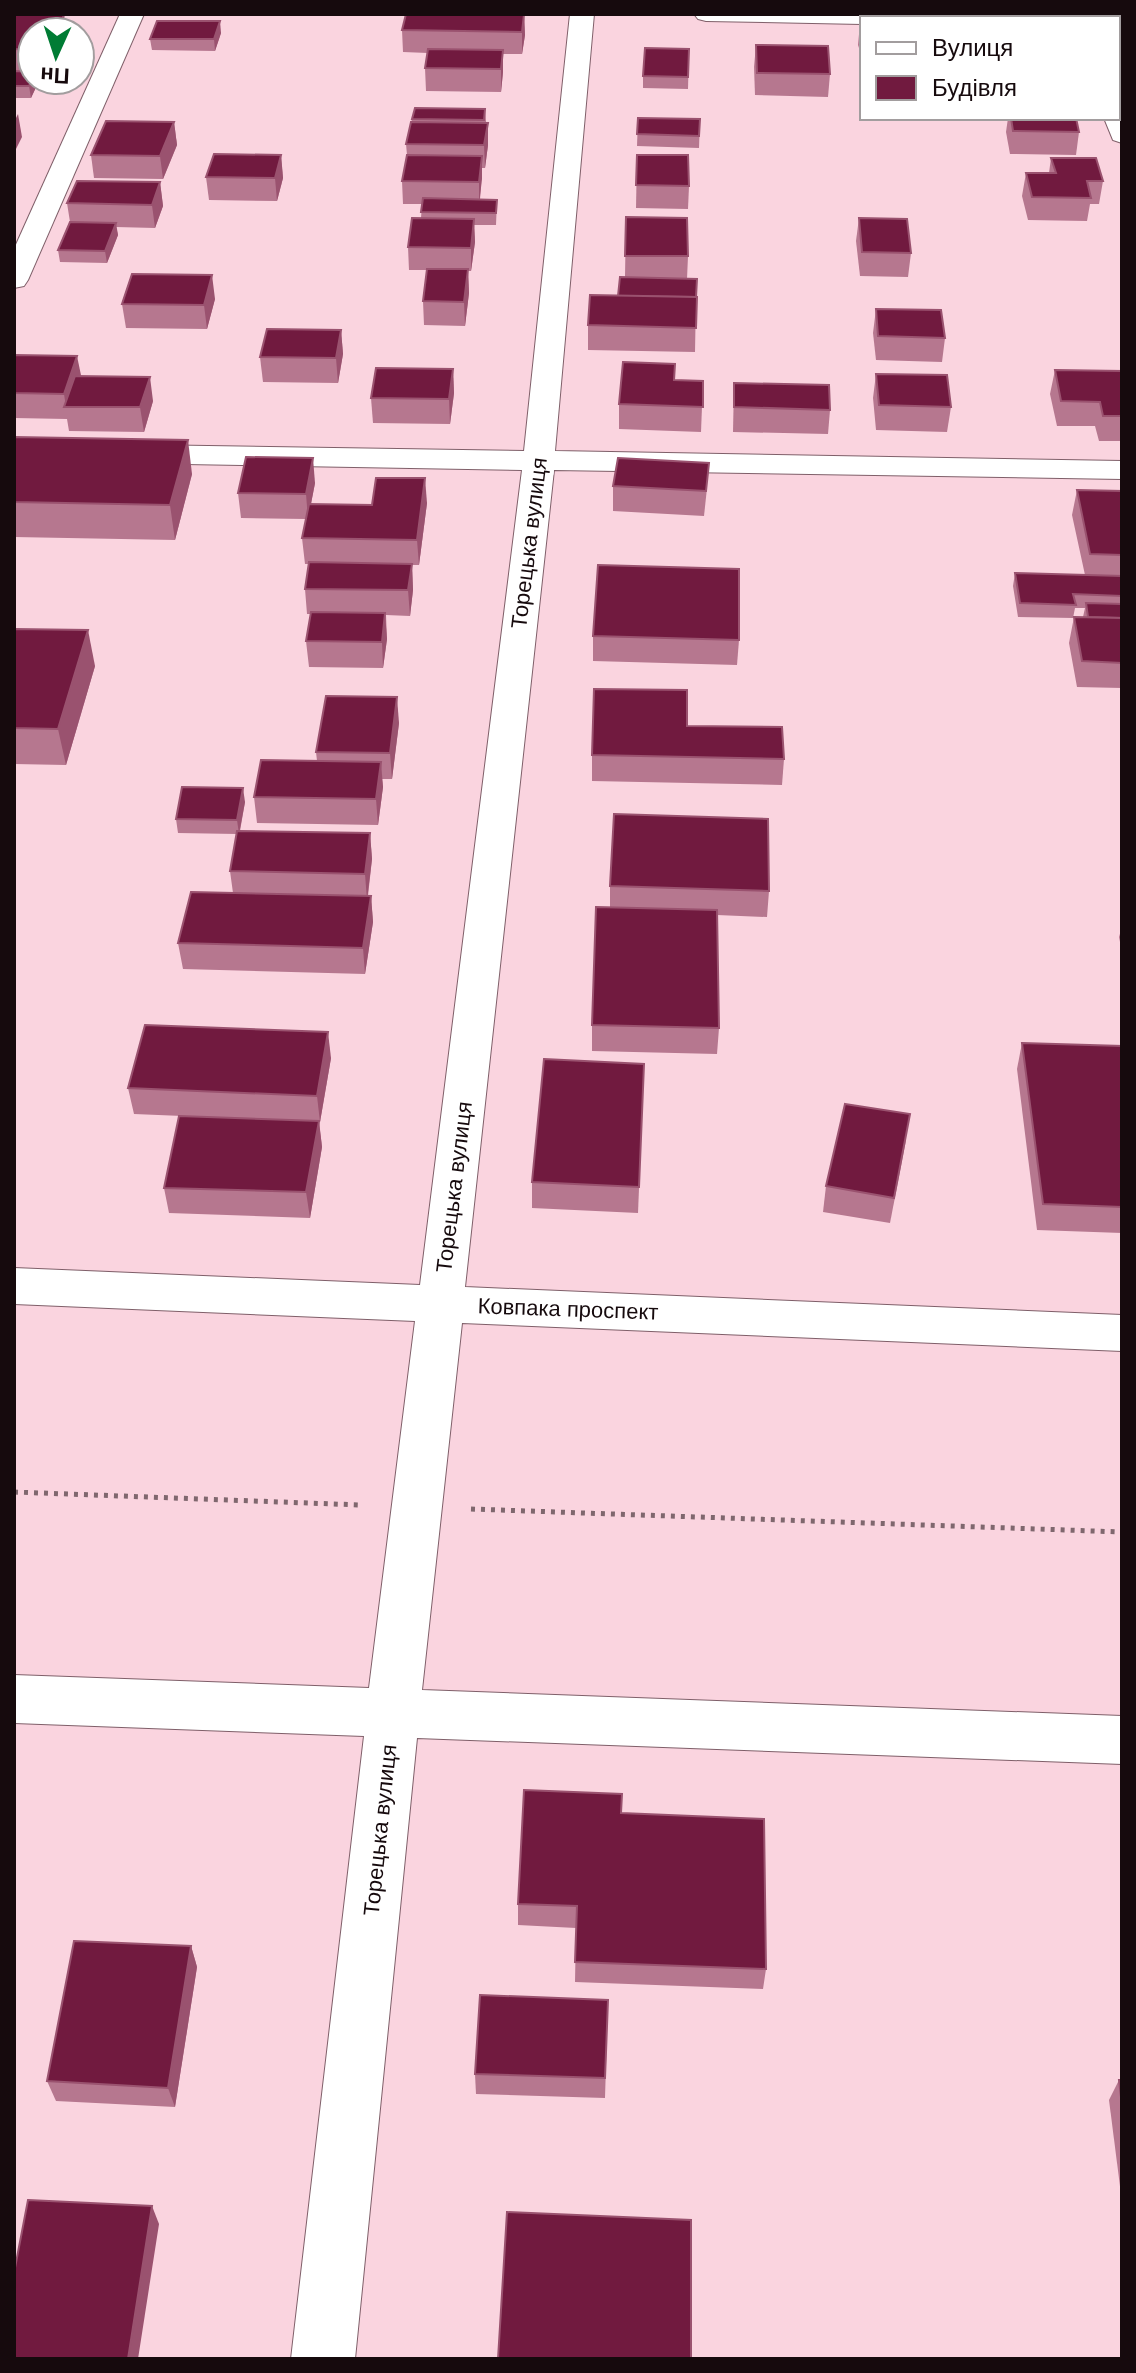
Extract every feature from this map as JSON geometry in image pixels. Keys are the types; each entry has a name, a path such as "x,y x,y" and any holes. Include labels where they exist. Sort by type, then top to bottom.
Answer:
{"street":[{"path":"14,280 132,14"},
{"name":"Торецька вулиця","path":"323,2359 393,1712 539,460 582,14"},
{"path":"706,14 860,17"},
{"path":"14,452 1122,470"},
{"name":"Ковпака проспект","path":"14,1286 1122,1333"},
{"path":"14,1699 1122,1740"}],"path":[{"path":"14,1492 1122,1532"}],"building":[{"path":"14,14 64,15 16,16 14,49"},
{"path":"406,14 524,14 522,32 402,30"},
{"path":"157,21 220,21 214,39 150,39"},
{"path":"756,45 828,46 830,74 757,73"},
{"path":"645,48 689,49 688,77 643,76"},
{"path":"428,49 503,50 501,69 425,68"},
{"path":"415,108 485,109 484,120 412,119"},
{"path":"638,118 700,119 699,136 637,134"},
{"path":"1011,120 1076,120 1079,132 1013,131"},
{"path":"106,121 174,122 160,156 91,155"},
{"path":"411,122 488,123 484,145 406,144"},
{"path":"214,154 281,155 275,178 206,177"},
{"path":"407,155 482,156 479,182 402,181"},
{"path":"637,155 688,155 689,186 636,185"},
{"path":"1051,158 1096,158 1103,181 1087,181 1091,198 1032,197 1026,173 1056,173"},
{"path":"77,181 160,182 152,205 67,203"},
{"path":"423,198 497,200 496,213 421,212"},
{"path":"626,217 687,218 688,256 625,256"},
{"path":"412,218 474,219 471,248 408,247"},
{"path":"859,218 907,219 911,253 862,252"},
{"path":"70,222 116,223 105,251 58,250"},
{"path":"427,269 468,269 464,302 423,301"},
{"path":"132,274 212,275 204,305 122,304"},
{"path":"620,277 697,279 696,297 618,296"},
{"path":"590,295 697,297 696,328 588,325"},
{"path":"876,309 941,310 945,338 878,336"},
{"path":"267,329 341,330 336,358 260,357"},
{"path":"14,355 77,356 64,394 14,393"},
{"path":"623,362 675,364 674,380 703,381 703,407 619,404"},
{"path":"376,368 453,369 449,399 371,398"},
{"path":"1055,370 1122,371 1122,416 1103,416 1100,402 1061,401"},
{"path":"876,374 947,375 951,407 879,405"},
{"path":"75,376 150,377 140,407 64,407"},
{"path":"734,383 829,385 830,410 734,407"},
{"path":"14,437 188,440 170,505 14,502"},
{"path":"246,457 313,458 306,494 238,493"},
{"path":"618,458 709,463 706,491 613,486"},
{"path":"376,478 425,478 417,540 302,538 309,504 372,505"},
{"path":"1077,490 1122,491 1122,555 1090,554"},
{"path":"309,562 412,564 408,590 305,589"},
{"path":"598,565 739,569 739,640 593,636"},
{"path":"1015,573 1122,576 1122,596 1073,594 1076,605 1020,603"},
{"path":"1086,603 1122,604 1122,618 1088,617"},
{"path":"311,612 385,613 382,642 306,641"},
{"path":"1074,617 1122,618 1122,663 1082,661"},
{"path":"14,629 88,630 58,729 14,728"},
{"path":"594,689 687,690 687,726 782,727 784,759 592,755"},
{"path":"326,696 397,697 390,753 316,752"},
{"path":"261,760 381,762 376,799 254,797"},
{"path":"182,787 243,788 237,820 176,819"},
{"path":"614,814 768,819 769,891 610,886"},
{"path":"237,831 370,833 365,874 230,871"},
{"path":"191,892 371,896 363,948 178,943"},
{"path":"596,907 717,910 719,1028 592,1025"},
{"path":"145,1025 328,1032 317,1096 128,1088"},
{"path":"1022,1043 1122,1046 1122,1207 1043,1204"},
{"path":"544,1059 644,1064 639,1187 532,1182"},
{"path":"845,1104 910,1114 894,1198 826,1186"},
{"path":"179,1116 319,1121 306,1192 164,1188"},
{"path":"524,1790 622,1794 621,1813 764,1819 766,1969 575,1962 577,1906 518,1904"},
{"path":"74,1941 191,1946 168,2088 47,2081"},
{"path":"480,1995 608,2000 605,2078 475,2074"},
{"path":"28,2200 152,2206 128,2359 14,2359 14,2273"},
{"path":"507,2212 691,2220 691,2359 498,2359"}]}
